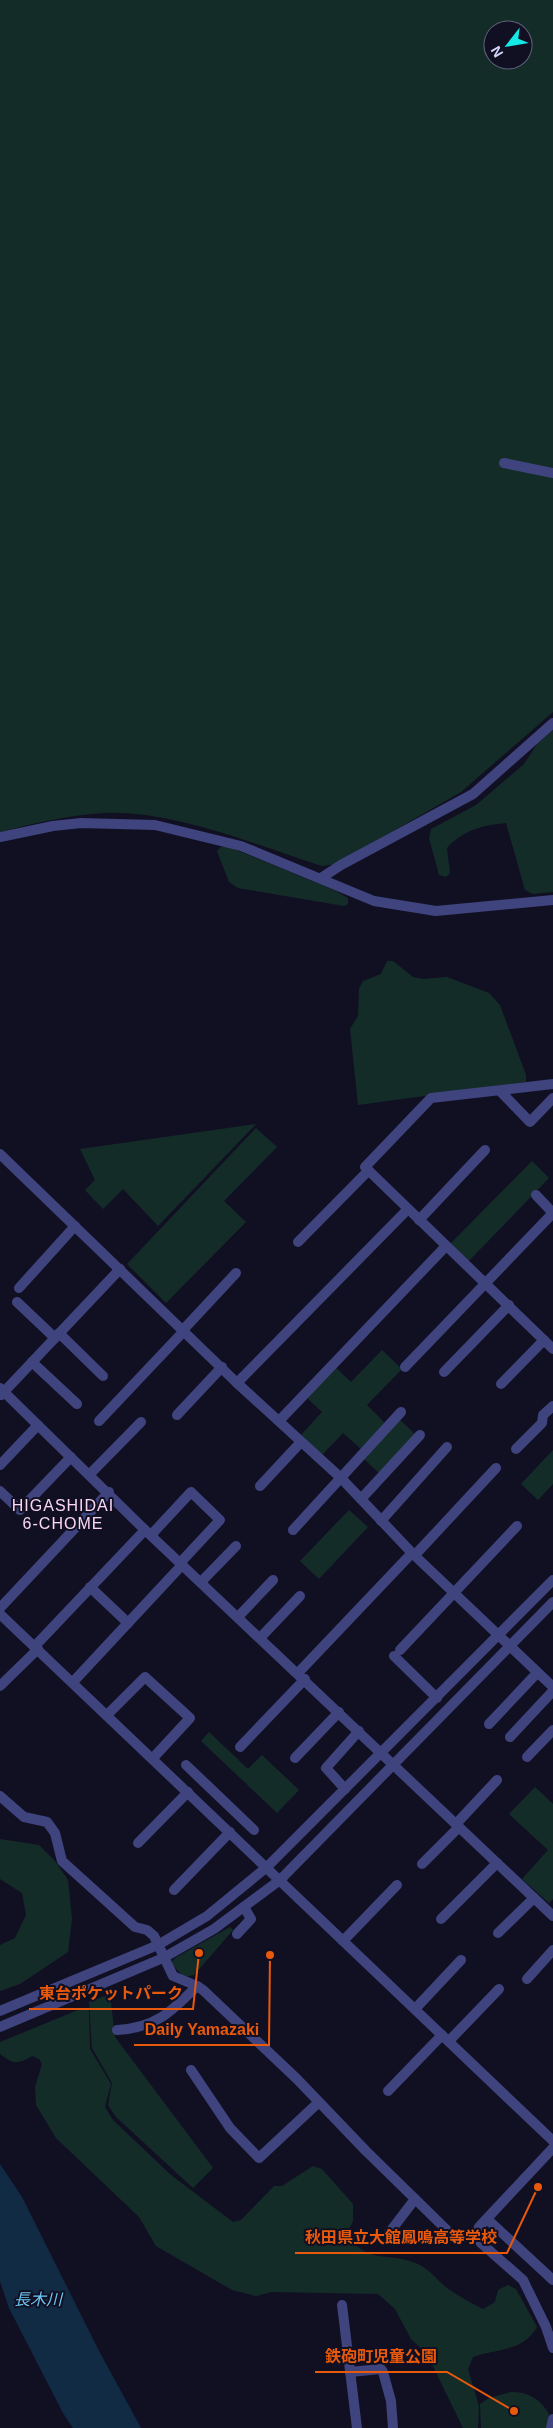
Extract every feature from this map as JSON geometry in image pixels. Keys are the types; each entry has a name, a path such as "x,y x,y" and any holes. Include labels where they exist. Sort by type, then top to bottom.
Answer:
{"street":[{"path":"504,463 553,473"},
{"path":"321,878 473,794 553,723"},
{"path":"0,837 72,824 155,825 240,846 374,901 395,906 436,911 553,900"},
{"path":"553,1084 431,1098 365,1167 485,1285 509,1305 553,1348"},
{"path":"500,1091 530,1122 553,1098"},
{"path":"419,1220 485,1150"},
{"path":"0,1154 237,1383 340,1478 413,1554 553,1687"},
{"path":"298,1242 368,1170"},
{"path":"405,1367 553,1213 536,1195"},
{"path":"237,1383 408,1209"},
{"path":"19,1288 75,1226"},
{"path":"279,1421 446,1246"},
{"path":"120,1269 1,1392 109,1492 181,1564 382,1752 553,1916"},
{"path":"99,1421 236,1273"},
{"path":"17,1302 103,1376"},
{"path":"444,1372 509,1305"},
{"path":"501,1384 544,1340"},
{"path":"32,1362 77,1404"},
{"path":"177,1415 222,1368"},
{"path":"516,1450 542,1424 544,1415 553,1406"},
{"path":"292,1530 401,1412"},
{"path":"89,1475 141,1422"},
{"path":"0,1464 38,1425"},
{"path":"361,1499 420,1435"},
{"path":"260,1486 302,1442"},
{"path":"381,1521 447,1448"},
{"path":"0,1491 20,1510 71,1457"},
{"path":"240,1747 301,1676 413,1554 496,1468"},
{"path":"0,1608 109,1492"},
{"path":"0,1686 90,1587 191,1492 220,1520 73,1682"},
{"path":"437,1698 397,1653 517,1526"},
{"path":"201,1582 236,1546"},
{"path":"238,1617 273,1580"},
{"path":"0,2011 158,1945 207,1916 267,1867 553,1580"},
{"path":"90,1587 128,1623"},
{"path":"260,1638 300,1596"},
{"path":"0,2027 163,1958 214,1929 280,1880 553,1602"},
{"path":"0,1614 553,2141"},
{"path":"489,1724 537,1673"},
{"path":"107,1715 145,1677 190,1718 153,1758"},
{"path":"510,1737 553,1691"},
{"path":"295,1758 339,1712"},
{"path":"527,1757 553,1730"},
{"path":"345,1789 326,1768 359,1731"},
{"path":"186,1765 254,1830"},
{"path":"422,1864 497,1780"},
{"path":"138,1843 188,1792"},
{"path":"0,1796 24,1817 47,1822 56,1833 62,1861 135,1927 146,1930 154,1936 173,1976 197,1986 319,2102 454,2237 476,2235"},
{"path":"206,1809 218,1796"},
{"path":"174,1890 230,1832"},
{"path":"441,1920 497,1863"},
{"path":"343,1941 397,1885"},
{"path":"498,1933 534,1898"},
{"path":"237,1934 251,1919 244,1907"},
{"path":"527,1980 553,1950"},
{"path":"415,2009 461,1960"},
{"path":"117,2030 134,2029 155,2023 172,2011 197,1986"},
{"path":"388,2091 499,1989"},
{"path":"191,2070 230,2128 259,2158 319,2102"},
{"path":"553,2148 478,2227 476,2235 481,2243 522,2280 546,2327 553,2348"},
{"path":"389,2233 415,2199"},
{"path":"486,2219 553,2280"},
{"path":"342,2305 357,2428"},
{"path":"350,2372 381,2369 384,2372 393,2428"},
{"path":"551,2428 553,2419"}],"green space":[{"path":"0,0 553,0 553,712 461,792 336,864 322,866 214,830 158,817 105,813 39,823 0,832"},
{"path":"553,730 553,892 533,894 525,890 506,823 474,829 453,842 447,848 450,873 446,877 439,875 429,838 431,829 476,805 524,764 537,744"},
{"path":"221,847 229,847 334,890 348,898 348,904 344,906 238,888 229,882 217,851"},
{"path":"387,961 393,961 413,977 423,979 447,977 489,993 500,1005 526,1075 526,1082 358,1105 350,1029 358,1016 359,989 363,981 381,974"},
{"path":"256,1124 158,1226 123,1189 103,1209 85,1190 95,1180 80,1149"},
{"path":"256,1128 277,1147 224,1201 246,1222 166,1303 127,1264"},
{"path":"532,1161 549,1178 467,1263 449,1245"},
{"path":"382,1350 402,1369 367,1405 385,1423 361,1449 343,1433 322,1455 301,1435 322,1412 305,1396 334,1366 351,1382"},
{"path":"398,1418 415,1434 379,1473 362,1457"},
{"path":"553,1450 553,1484 538,1500 521,1484"},
{"path":"349,1510 368,1527 319,1579 300,1561"},
{"path":"209,1732 248,1769 262,1755 299,1790 277,1813 201,1741"},
{"path":"535,1787 553,1804 553,1899 549,1903 522,1879 548,1850 509,1814"},
{"path":"0,1839 39,1845 55,1861 68,1880 72,1919 68,1952 20,1984 0,1991 0,1945 15,1938 26,1915 22,1893 0,1879"},
{"path":"230,1927 233,1930 194,1975 184,1977 171,1963 175,1958"},
{"path":"110,1994 115,2037 213,2168 193,2188 116,2117 108,2105 112,2083 92,2048 89,2002"},
{"path":"83,2008 89,2011 90,2049 111,2084 105,2107 113,2120 171,2175 233,2222 241,2220 274,2186 282,2186 313,2166 322,2169 353,2204 353,2221 347,2233 355,2244 363,2250 371,2254 399,2258 420,2265 451,2291 483,2309 495,2302 498,2290 508,2285 516,2289 537,2327 525,2341 517,2345 473,2357 468,2369 479,2406 478,2428 463,2428 427,2354 411,2339 395,2309 378,2294 272,2292 256,2296 232,2290 156,2246 139,2217 56,2138 36,2105 35,2087 42,2064 39,2059 32,2056 15,2062 8,2060 0,2054 0,2042"},
{"path":"511,2392 529,2395 542,2404 549,2414 547,2428 481,2428 480,2404 489,2398"}],"water":[{"name":"長木川","path":"0,2164 22,2197 99,2351 141,2428 73,2428 63,2413 9,2308 0,2281"}],"place":[{"name":"東台ポケットパーク","path":"199,1953"},
{"name":"Daily Yamazaki","path":"270,1955"},
{"name":"秋田県立大館鳳鳴高等学校","path":"538,2187"},
{"name":"鉄砲町児童公園","path":"514,2411"}],"district":[{"name":"HIGASHIDAI 6-CHOME","path":"63,1514"}]}
